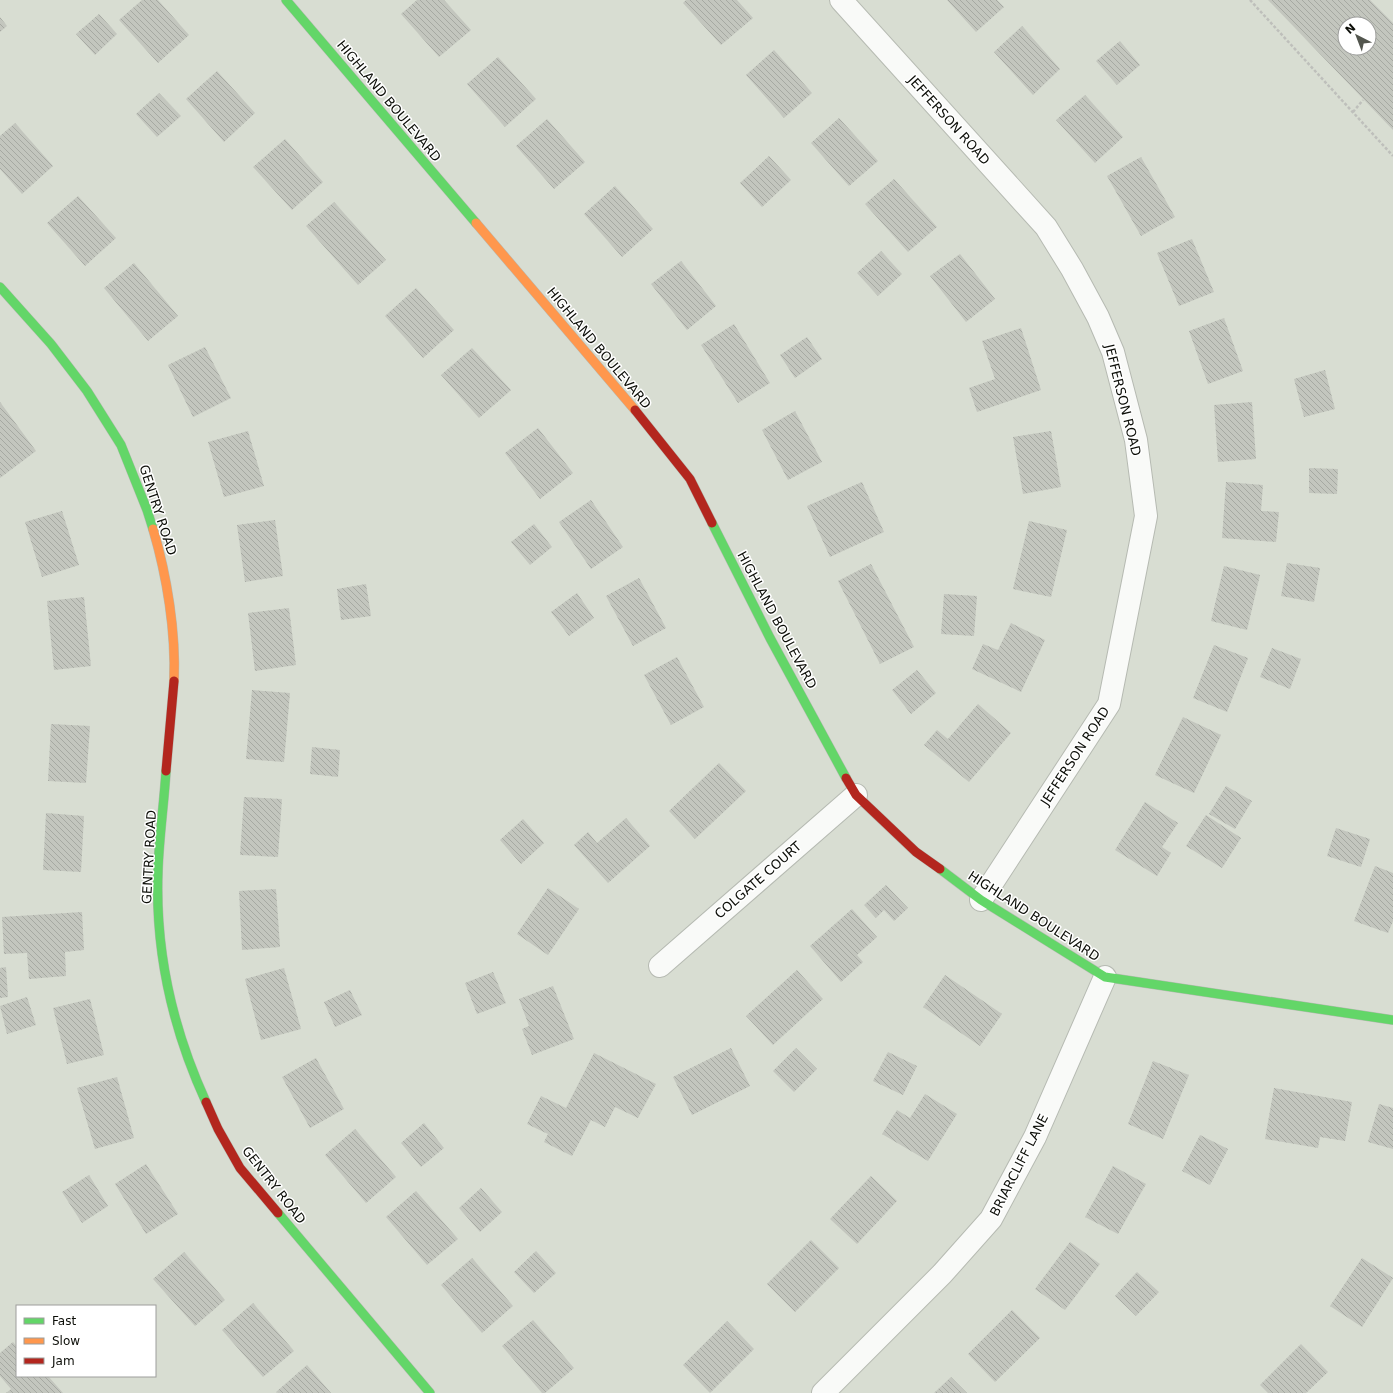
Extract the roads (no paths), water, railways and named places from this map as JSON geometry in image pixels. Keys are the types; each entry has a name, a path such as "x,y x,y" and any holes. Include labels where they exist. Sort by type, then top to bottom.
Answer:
{"street":[{"name":"HIGHLAND BOULEVARD","path":"286,0 658,438 690,478 770,638 856,795 916,852 980,900 1105,977 1393,1020"},
{"name":"JEFFERSON ROAD","path":"841,0 1046,227 1072,269 1106,335 1113,352 1136,440 1146,516 1109,704 980,900"},
{"name":"GENTRY ROAD","path":"0,287 51,344 87,391 121,445 147,510 162,562 171,619 174,679 158,872 159,930 163,967 171,1004 193,1074 218,1129 240,1168 430,1393"},
{"name":"COLGATE COURT","path":"660,966 856,795"},
{"name":"BRIARCLIFF LANE","path":"823,1393 942,1274 991,1219 1036,1137 1105,977"}]}
